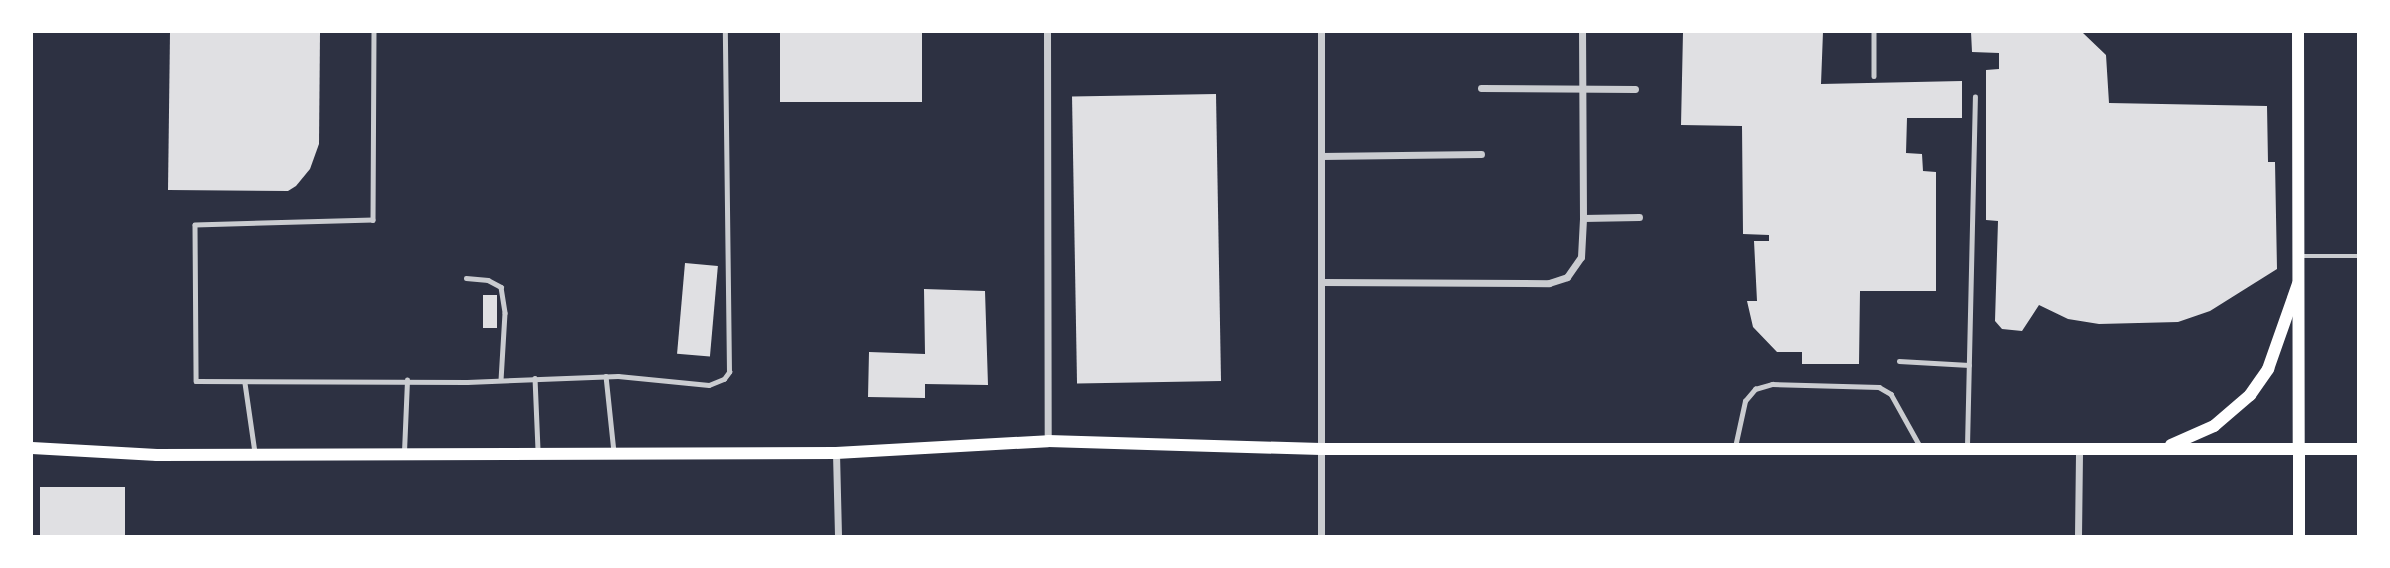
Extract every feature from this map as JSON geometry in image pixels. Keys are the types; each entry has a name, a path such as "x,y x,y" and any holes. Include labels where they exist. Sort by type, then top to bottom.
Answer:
{"main road":[{"path":"2298,32 2299,537"},
{"path":"2156,450 2214,426 2250,395 2268,369 2298,284"},
{"path":"32,448 157,455 255,452 836,453 1048,440 1321,449 2358,449"}],"street":[{"path":"1047,32 1048,440"},
{"path":"1321,32 1321,537"},
{"path":"1322,282 1549,283 1576,269 1584,218 1582,32"},
{"path":"1481,88 1635,89"},
{"path":"1321,156 1481,155"},
{"path":"1584,218 1639,217"},
{"path":"2077,537 2080,451"},
{"path":"836,453 838,537"}],"lane":[{"path":"374,32 373,220 218,222 194,226 194,379 245,383 606,376 709,385 727,376 725,32"},
{"path":"1874,32 1874,76"},
{"path":"1967,450 1975,97"},
{"path":"2298,257 2358,256"},
{"path":"466,278 488,280 501,287 505,313 501,380"},
{"path":"1899,361 1969,365"},
{"path":"606,376 615,453"},
{"path":"535,378 538,453"},
{"path":"404,453 407,380"},
{"path":"245,383 255,452"},
{"path":"1734,449 1745,401 1755,389 1772,384 1879,387 1891,394 1922,450"}],"building":[{"path":"170,32 320,32 319,144 310,169 296,186 288,191 168,190"},
{"path":"780,32 922,32 922,102 780,102"},
{"path":"1683,32 1823,32 1821,84 1962,81 1962,118 1907,118 1906,153 1922,154 1923,171 1936,172 1936,291 1860,291 1859,364 1802,364 1802,352 1777,352 1753,327 1747,301 1757,301 1754,241 1769,241 1769,235 1743,234 1742,126 1681,125"},
{"path":"1971,32 2083,33 2106,55 2109,103 2267,106 2268,162 2275,162 2277,269 2210,311 2178,322 2099,324 2068,319 2039,305 2022,331 2002,329 1995,321 1998,221 1986,220 1986,70 1999,69 1999,53 1972,52"},
{"path":"1216,94 1221,381 1077,383 1072,97"},
{"path":"685,263 718,266 710,357 677,354"},
{"path":"924,289 985,291 988,385 925,384 925,398 868,397 869,352 925,354"},
{"path":"483,295 497,295 497,328 483,328"},
{"path":"40,487 125,487 125,536 40,536"}]}
